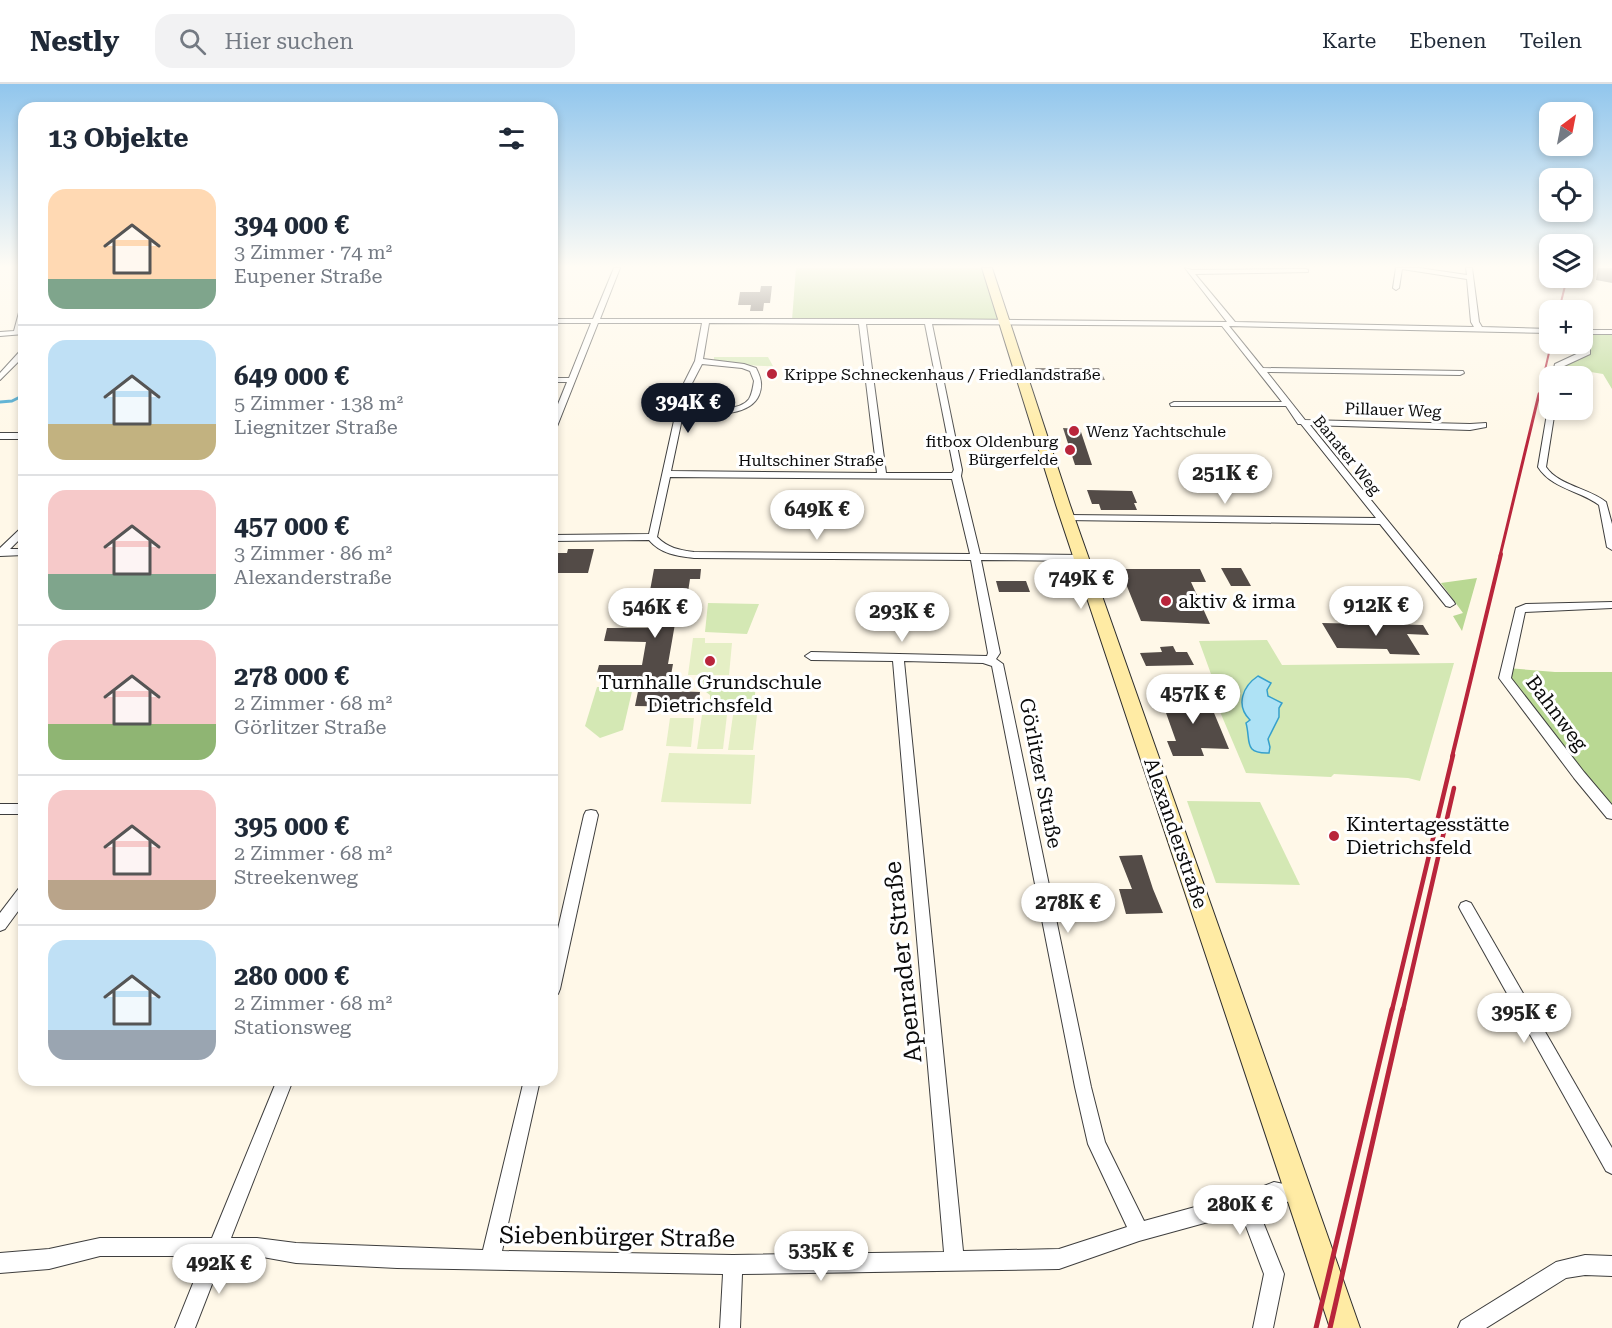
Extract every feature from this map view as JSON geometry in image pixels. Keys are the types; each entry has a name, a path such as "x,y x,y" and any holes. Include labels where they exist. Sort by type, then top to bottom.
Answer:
{"main road":[{"name":"Alexanderstraße","path":"1004,326 1297,1194 1345,1328"}],"street":[{"path":"558,414 595,326"},
{"path":"652,537 685,389 699,361 705,326"},
{"path":"863,326 882,476"},
{"name":"Görlitzer Straße","path":"929,326 958,471 956,476 975,555 994,653 990,660 998,667 1080,1075 1097,1144 1139,1232"},
{"name":"Banater Weg","path":"1230,326 1260,370 1301,422 1450,604"},
{"path":"1356,326 1539,331"},
{"path":"0,334 18,332"},
{"path":"1593,332 1612,332"},
{"path":"1558,366 1583,354"},
{"path":"0,378 18,358"},
{"path":"680,412 741,410 750,403 753,397 758,381 753,370 744,366 699,361"},
{"path":"1260,370 1460,373"},
{"path":"558,380 572,380"},
{"path":"1174,404 1287,404"},
{"path":"1549,420 1542,467 1544,472 1557,481 1591,495 1603,504 1612,547"},
{"name":"Pillauer Weg","path":"1301,422 1470,427 1483,425"},
{"path":"0,436 18,436"},
{"name":"Hultschiner Straße","path":"666,474 956,476"},
{"path":"1068,518 1382,521"},
{"path":"0,553 18,536"},
{"path":"558,538 652,537"},
{"path":"652,537 659,546 667,551 694,555 975,555 1083,558"},
{"path":"0,553 18,552"},
{"name":"Bahnweg","path":"1612,605 1526,607 1520,610 1505,678 1579,775 1612,814"},
{"path":"811,656 990,660"},
{"name":"Apenrader Straße","path":"898,658 956,1262"},
{"path":"0,809 18,809"},
{"path":"558,962 591,815"},
{"path":"0,926 18,900"},
{"path":"1466,907 1612,1165"},
{"path":"185,1328 283,1086"},
{"path":"491,1259 531,1086"},
{"name":"Siebenbürger Straße","path":"0,1263 40,1260 100,1248 257,1247 296,1253 397,1258 733,1265 1059,1259 1139,1232 1246,1202 1274,1191 1297,1194"},
{"path":"1246,1202 1274,1274 1263,1328"},
{"path":"730,1328 733,1265"},
{"path":"1468,1328 1563,1269 1586,1265 1612,1266"}],"green space":[{"path":"1593,332 1612,333 1612,389 1603,374 1593,372 1593,366 1554,366 1575,354 1593,354"},
{"path":"714,357 768,357 773,366 714,361"},
{"path":"1477,578 1462,631 1453,616 1463,613 1441,583"},
{"path":"708,603 759,604 747,634 705,632"},
{"name":"Turnhalle Grundschule Dietrichsfeld","path":"693,638 705,638 705,643 732,643 729,675 688,675"},
{"path":"1267,640 1282,665 1454,663 1420,781 1408,778 1334,774 1331,777 1246,773 1204,674 1211,674 1199,641"},
{"path":"1507,668 1555,672 1612,672 1612,808 1505,678"},
{"path":"705,677 756,679 754,711 710,710 710,695 698,686"},
{"path":"597,687 633,687 623,730 600,738 585,726"},
{"path":"702,715 727,715 723,749 697,749"},
{"path":"733,715 757,715 753,750 728,750"},
{"path":"670,718 694,718 691,747 666,746"},
{"path":"669,753 755,755 751,804 661,802"},
{"path":"1187,801 1260,802 1300,885 1216,883"}],"water":[{"path":"1258,676 1271,683 1267,690 1268,696 1282,703 1279,708 1279,717 1268,739 1269,753 1261,753 1252,749 1246,723 1250,720 1245,714 1242,702 1248,685"}],"building":[{"path":"1035,368 1099,368 1105,380 1042,381"},
{"path":"1063,428 1080,429 1092,465 1075,465"},
{"path":"1087,490 1132,491 1137,510 1101,510 1099,504 1092,504"},
{"path":"568,549 594,549 588,573 558,573 558,553 567,553"},
{"path":"1221,568 1241,568 1251,586 1231,586"},
{"path":"654,569 701,569 700,579 690,579 684,618 676,618 668,664 673,664 668,691 700,692 698,707 635,706 641,677 596,676 599,665 642,665 646,642 604,641 607,628 649,628 652,609 611,609 614,597 649,596"},
{"name":"aktiv & irma","path":"1120,569 1200,569 1206,582 1191,582 1210,624 1141,621"},
{"path":"996,581 1026,581 1030,592 999,592"},
{"path":"1322,623 1423,625 1429,635 1407,634 1420,655 1390,654 1387,649 1337,648"},
{"path":"1173,646 1176,652 1187,652 1194,665 1146,666 1140,653 1162,652 1160,647"},
{"path":"1160,696 1207,696 1229,749 1201,748 1204,756 1173,756 1167,741 1176,741"},
{"path":"1142,855 1163,913 1126,914 1119,889 1132,889 1119,856"}],"waterway":[{"path":"0,402 18,398"}],"railway":[{"path":"1546,366 1549,354"},
{"path":"1500,556 1539,394"},
{"path":"1452,757 1501,554"},
{"path":"1392,1010 1453,755"},
{"path":"1403,1010 1454,788"},
{"path":"1316,1328 1392,1009"},
{"path":"1330,1328 1403,1009"}],"place":[{"name":"Krippe Schneckenhaus / Friedlandstraße","path":"772,374"},
{"name":"Wenz Yachtschule","path":"1074,431"},
{"name":"fitbox Oldenburg Bürgerfelde","path":"1070,450"},
{"name":"aktiv & irma","path":"1166,601"},
{"name":"Turnhalle Grundschule Dietrichsfeld","path":"710,661"},
{"name":"Kintertagesstätte Dietrichsfeld","path":"1334,836"}]}
